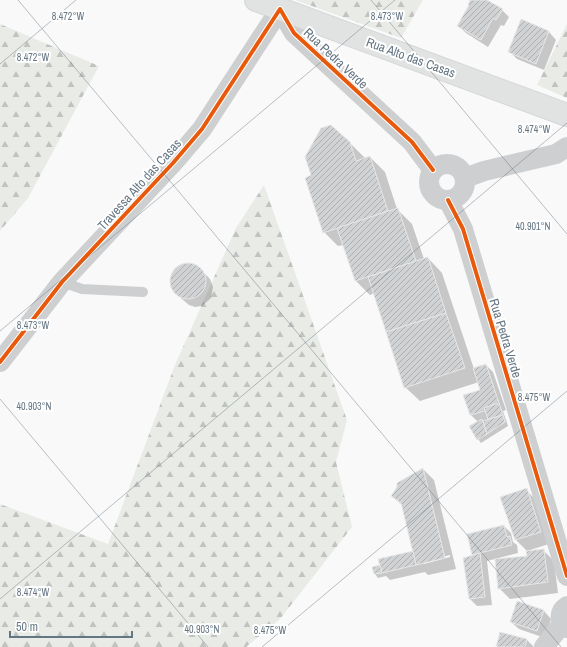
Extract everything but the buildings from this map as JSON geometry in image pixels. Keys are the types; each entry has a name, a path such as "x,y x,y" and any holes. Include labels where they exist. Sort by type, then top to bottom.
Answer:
{"main road":[{"name":"Rua Alto das Casas","path":"256,0 567,115"}],"street":[{"name":"Rua Pedra Verde","path":"280,9 294,33 412,142 433,170"},
{"name":"Travessa Alto das Casas","path":"0,362 62,282 173,163 202,129 280,9"},
{"path":"465,178 484,171 556,154 567,147"},
{"path":"443,164 454,165 459,168 465,178 463,190 454,199 448,200 436,197 429,187 429,175 433,170 443,164"},
{"name":"Rua Pedra Verde","path":"448,200 462,229 567,576"},
{"path":"544,647 565,619"}],"lane":[{"path":"62,282 82,289 143,292"}],"green space":[{"path":"295,0 423,0 401,38"},
{"path":"0,24 99,66 28,198 0,231"},
{"path":"567,24 567,98 537,85"},
{"path":"264,185 347,420 336,462 352,527 280,619 246,647 0,647 0,504 108,544 175,365 236,228"}],"cycle path":[{"path":"0,362 62,282 173,163 202,129 280,9 294,33 412,142 433,170"},
{"path":"448,200 463,229 567,576"}]}
